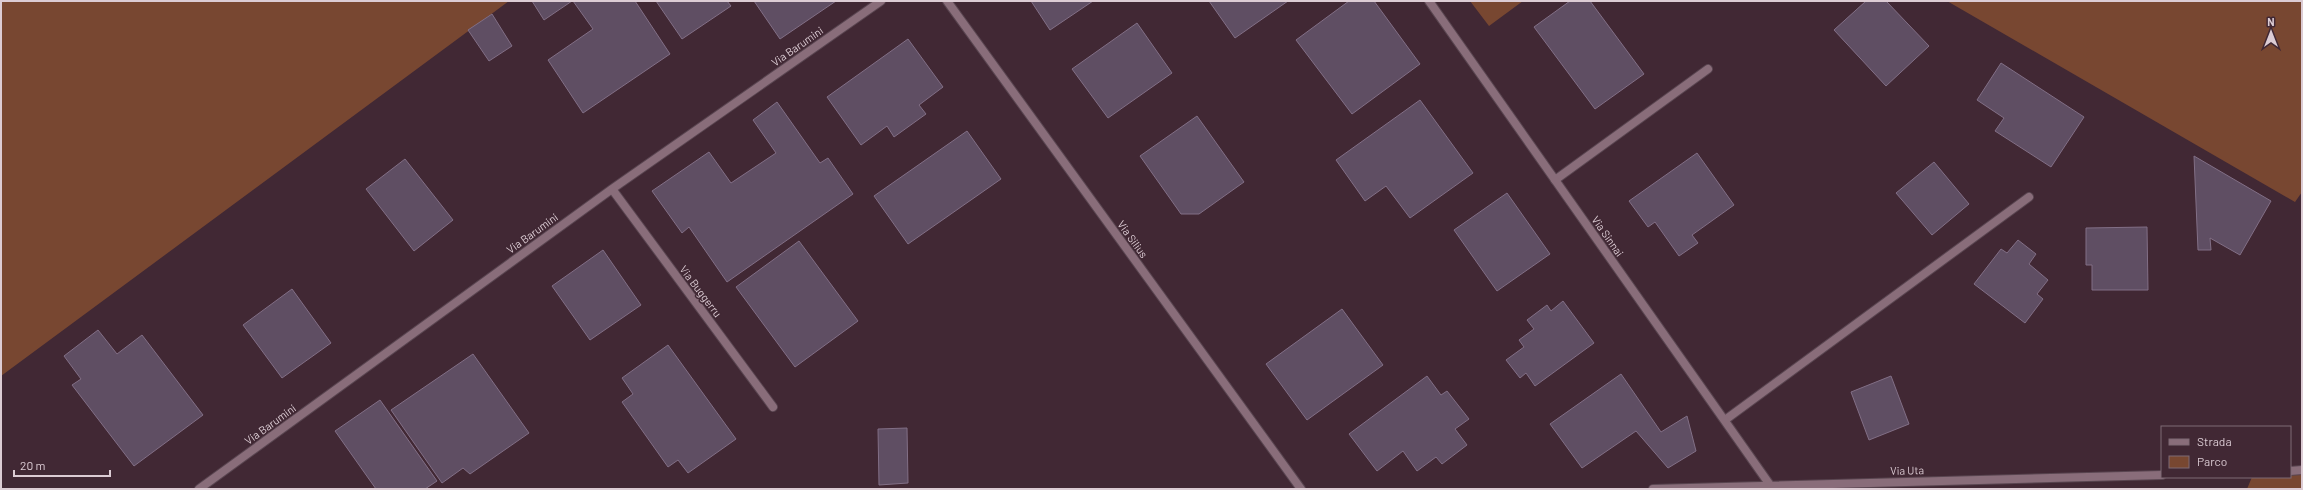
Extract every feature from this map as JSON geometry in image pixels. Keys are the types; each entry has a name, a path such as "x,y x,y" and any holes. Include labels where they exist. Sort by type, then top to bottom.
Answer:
{"street":[{"name":"Via Barumini","path":"199,489 612,189 881,1"},
{"name":"Via Silius","path":"947,1 1302,489"},
{"name":"Via Sinnai","path":"1428,1 1770,484"},
{"path":"1555,180 1708,69"},
{"name":"Via Buggerru","path":"612,189 773,407"},
{"path":"1725,420 2028,197"},
{"path":"2291,470 2302,470"},
{"name":"Via Uta","path":"1653,489 1770,484 2161,475"}],"green space":[{"path":"1,1 509,1 1,376"},
{"path":"1470,1 1523,1 1489,26"},
{"path":"1947,1 2302,1 2302,192 2295,202"},
{"path":"2302,470 2302,489 2247,489 2252,478 2291,478 2291,471"}],"building":[{"path":"532,1 572,1 544,20"},
{"path":"573,1 635,1 670,54 583,113 548,60 593,29"},
{"path":"656,1 727,1 731,6 682,39"},
{"path":"754,1 836,1 780,39"},
{"path":"1031,1 1093,1 1050,30"},
{"path":"1209,1 1288,1 1235,38"},
{"path":"1349,1 1374,1 1420,64 1352,114 1296,40"},
{"path":"1570,1 1590,1 1644,74 1595,109 1534,27"},
{"path":"1866,1 1886,1 1929,46 1886,86 1834,30"},
{"path":"492,14 512,46 489,61 468,30"},
{"path":"1137,23 1172,73 1108,118 1072,69"},
{"path":"908,39 943,87 919,105 926,114 894,137 887,126 861,145 827,97"},
{"path":"2001,63 2084,117 2051,167 1995,131 2004,118 1977,100"},
{"path":"1420,100 1473,173 1410,218 1386,186 1365,201 1336,160"},
{"path":"777,102 820,163 828,158 853,194 727,282 689,227 682,233 652,191 709,152 731,183 776,153 753,120"},
{"path":"1197,116 1244,182 1199,214 1181,214 1140,156"},
{"path":"967,131 1001,179 908,244 874,196"},
{"path":"1697,153 1734,205 1692,235 1698,243 1679,256 1655,222 1648,227 1629,201"},
{"path":"2194,156 2271,201 2240,255 2210,238 2211,250 2198,250"},
{"path":"405,159 453,220 414,251 366,189"},
{"path":"1934,162 1969,204 1932,235 1896,193"},
{"path":"1507,193 1550,254 1497,291 1454,230"},
{"path":"2147,227 2148,290 2092,290 2092,265 2086,265 2086,228"},
{"path":"2018,240 2036,254 2029,264 2048,280 2037,294 2043,299 2025,323 1974,284 2001,249 2007,253"},
{"path":"799,241 858,321 795,367 736,287"},
{"path":"603,250 641,305 590,340 552,286"},
{"path":"292,289 331,343 282,378 243,325"},
{"path":"1563,301 1594,343 1535,386 1526,373 1520,378 1506,360 1524,347 1519,340 1534,329 1527,320 1547,305 1551,311"},
{"path":"1342,309 1383,365 1307,420 1266,364"},
{"path":"98,330 117,354 142,335 203,415 134,466 72,385 81,379 64,356"},
{"path":"668,345 736,439 688,473 678,460 668,467 622,402 633,394 622,378"},
{"path":"473,354 529,433 470,474 463,468 442,483 391,410"},
{"path":"1621,374 1661,432 1687,416 1696,451 1668,468 1636,431 1582,468 1550,424"},
{"path":"1427,376 1441,395 1447,391 1469,419 1455,429 1467,445 1442,464 1436,457 1417,471 1403,451 1377,471 1349,434"},
{"path":"1891,376 1909,424 1869,440 1851,392"},
{"path":"380,400 437,481 425,489 376,489 335,431"},
{"path":"907,428 908,483 879,485 878,429"}]}
